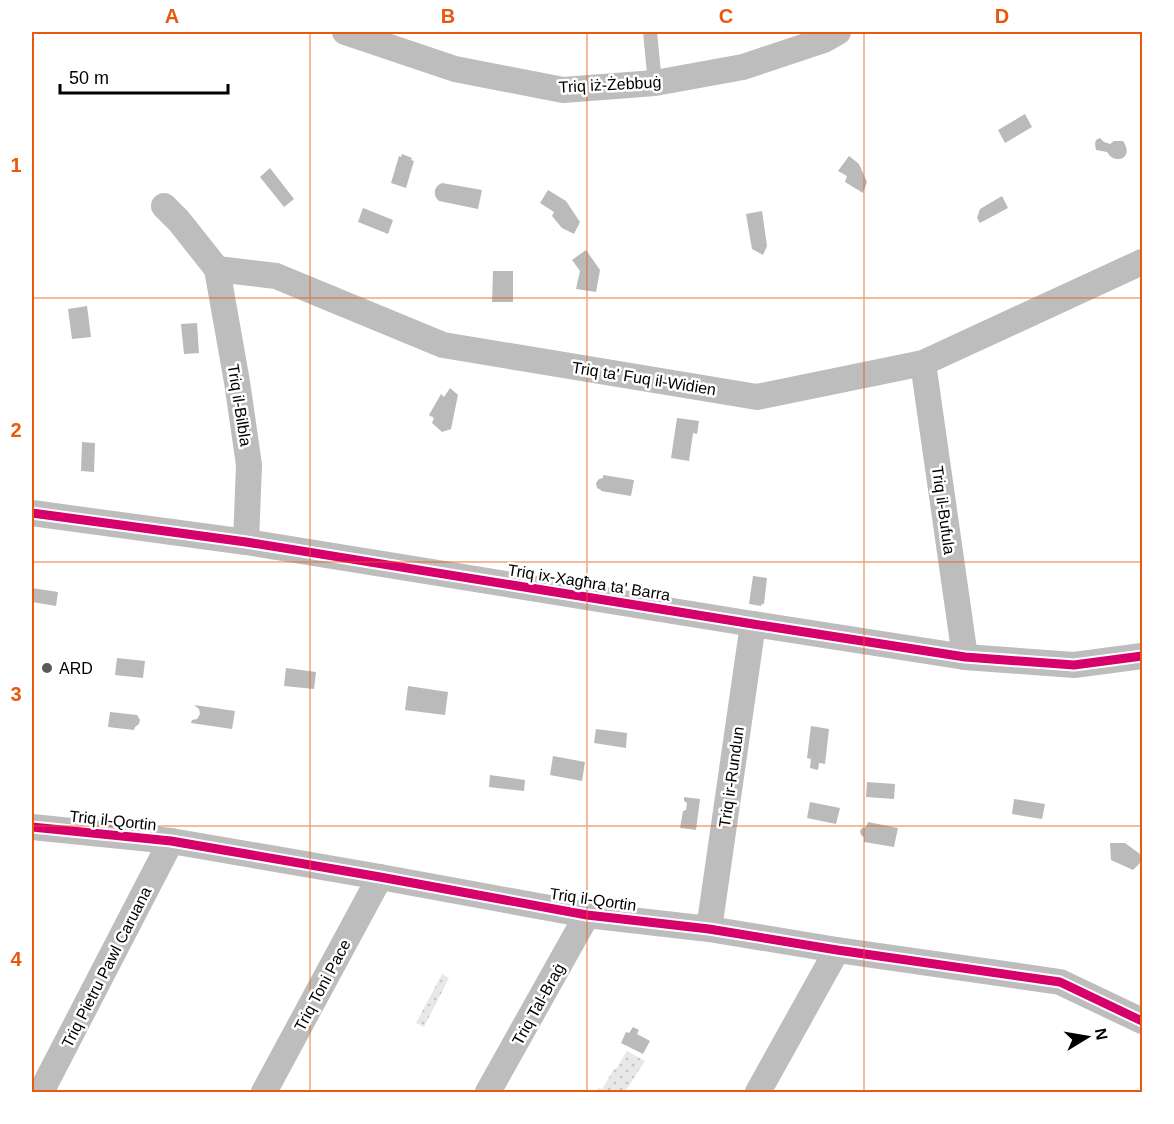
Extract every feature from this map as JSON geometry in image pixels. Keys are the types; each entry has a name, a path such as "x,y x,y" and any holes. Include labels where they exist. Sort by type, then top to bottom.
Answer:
{"street":[{"name":"Triq iż-Żebbuġ","path":"345,32 455,69 563,90 655,83 743,67 824,40 838,32"},
{"path":"164,206 179,221 217,269"},
{"name":"Triq ta' Fuq il-Widien","path":"217,269 276,276 443,345 757,397 923,363 1143,262"},
{"name":"Triq il-Bilbla","path":"217,269 249,465 246,542"},
{"name":"Triq il-Bufula","path":"923,363 965,657"},
{"name":"Triq ix-Xagħra ta' Barra","path":"32,513 246,542 965,657 1074,665 1143,656"},
{"name":"Triq ir-Rundun","path":"709,929 753,624"},
{"name":"Triq il-Qortin","path":"32,827 171,841 587,915 709,929 1060,982 1143,1021"},
{"name":"Triq Pietru Pawl Caruana","path":"41,1092 171,841"},
{"name":"Triq Toni Pace","path":"264,1092 380,877"},
{"name":"Triq Tal-Braġ","path":"488,1092 587,915"},
{"path":"758,1092 837,950"}],"lane":[{"path":"650,32 655,83"}],"shaded area":[{"path":"1025,114 1032,127 1005,143 998,130"},
{"path":"1100,138 1110,144 1114,141 1123,141 1127,152 1125,156 1115,159 1107,152 1096,150 1096,140"},
{"path":"402,154 414,161 406,188 391,183 399,156 401,157"},
{"path":"849,156 859,164 867,182 863,193 845,182 847,176 838,171"},
{"path":"270,168 294,199 284,207 260,177"},
{"path":"442,183 482,190 478,209 439,201 435,196 435,191"},
{"path":"548,190 566,201 580,222 574,234 562,228 552,216 554,212 540,203"},
{"path":"1002,196 1008,208 980,223 977,218 980,209"},
{"path":"363,208 393,220 388,234 358,222"},
{"path":"762,211 767,246 763,255 752,249 746,214"},
{"path":"586,250 600,270 596,292 576,289 580,271 572,260"},
{"path":"493,271 513,271 513,302 492,302"},
{"path":"87,306 91,337 72,339 68,309"},
{"path":"197,323 199,353 184,354 181,324"},
{"path":"450,388 458,395 451,429 442,432 432,423 434,418 429,415 441,394 444,397"},
{"path":"677,418 699,421 697,434 693,433 689,461 671,458"},
{"path":"82,442 95,443 94,472 81,471"},
{"path":"603,475 634,480 631,496 601,491 597,488 596,483 603,478"},
{"path":"753,576 767,578 764,604 761,606 749,604"},
{"path":"32,588 58,592 56,606 32,602"},
{"path":"117,658 145,661 143,678 115,675"},
{"path":"286,668 316,672 314,689 284,686"},
{"path":"408,686 448,692 445,715 405,710"},
{"path":"194,705 235,711 232,729 191,723 200,714 199,709"},
{"path":"110,712 137,715 140,720 139,724 134,730 108,727"},
{"path":"811,726 829,729 825,764 819,763 818,770 810,768 811,759 807,758"},
{"path":"596,729 627,733 626,748 594,743"},
{"path":"553,756 585,762 582,781 550,775"},
{"path":"490,775 525,780 524,791 489,787"},
{"path":"867,782 895,784 894,799 866,797"},
{"path":"684,797 700,799 696,830 680,828 687,803"},
{"path":"1014,799 1045,804 1042,819 1012,814"},
{"path":"810,802 840,808 836,824 807,818"},
{"path":"868,822 898,828 894,847 864,842 860,831 866,827"},
{"path":"1110,843 1125,843 1140,854 1140,863 1133,870 1111,860"},
{"path":"442,974 449,978 424,1027 416,1023"},
{"path":"633,1027 639,1030 637,1034 650,1041 643,1054 621,1043 626,1032 629,1033"},
{"path":"627,1051 645,1061 625,1092 596,1092 599,1088 602,1089"}],"cycle path":[{"path":"32,513 246,542 965,657 1074,665 1142,656"},
{"path":"32,827 171,841 587,915 709,929 1060,982 1142,1021"}],"place":[{"name":"ARD","path":"47,668"}]}
